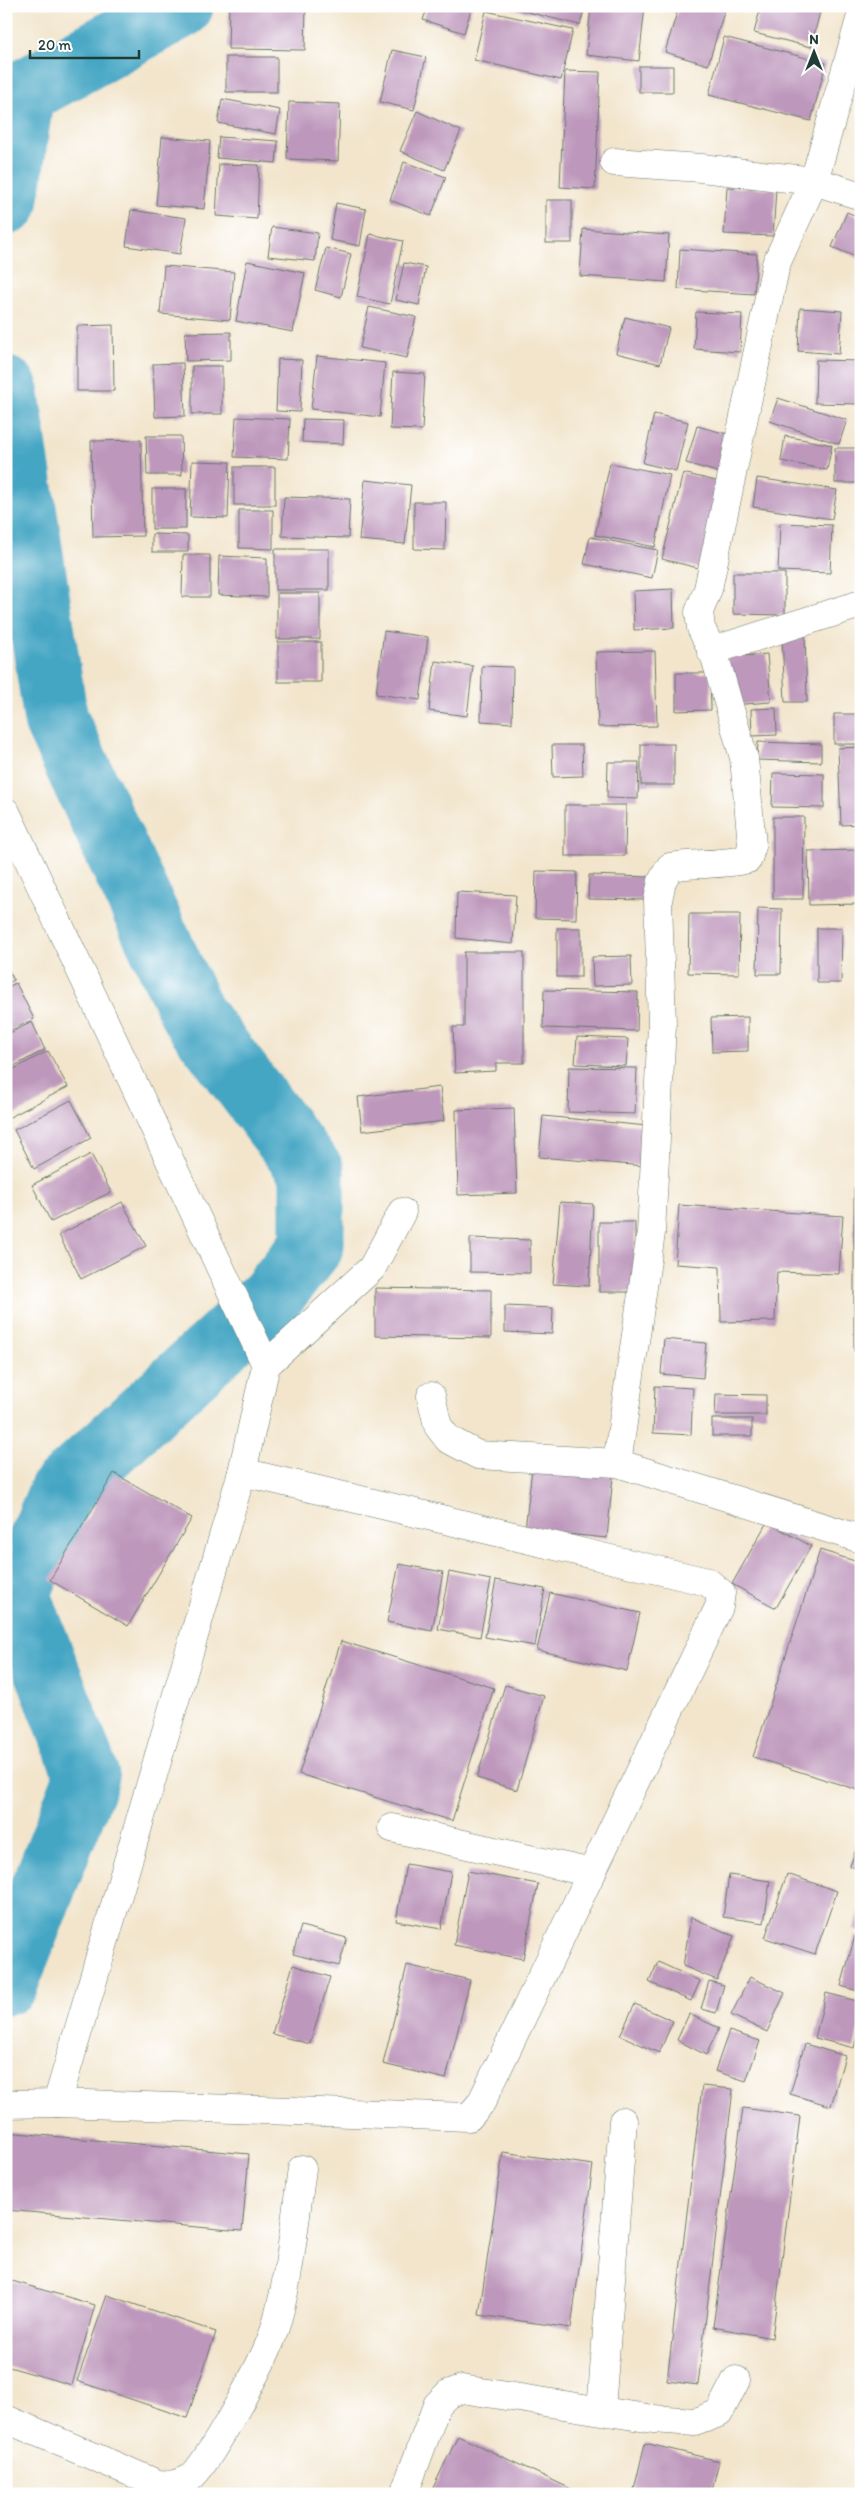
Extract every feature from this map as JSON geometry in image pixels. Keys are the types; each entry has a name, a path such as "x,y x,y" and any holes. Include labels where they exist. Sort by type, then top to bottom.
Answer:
{"street":[{"path":"617,1463 651,1233 662,1025 658,900 662,882 670,867 688,864 734,863 748,859 752,845 744,758 711,651 701,628 699,612 710,580 776,264 814,181 861,16"},
{"path":"614,162 701,168 814,181 861,196"},
{"path":"711,651 861,604"},
{"path":"6,812 262,1356 242,1472 57,2103"},
{"path":"262,1356 372,1268 402,1212"},
{"path":"431,1396 438,1426 448,1439 478,1455 617,1463 861,1539"},
{"path":"6,2104 57,2103 469,2117 481,2103 719,1607 721,1593 708,1582 242,1472"},
{"path":"392,1828 592,1873"},
{"path":"601,2410 623,2121"},
{"path":"6,2419 158,2484 174,2485 191,2478 205,2462 249,2384 272,2338 284,2288 302,2169"},
{"path":"404,2494 437,2405 448,2394 462,2389 653,2419 695,2422 719,2413 736,2380"}],"building":[{"path":"229,6 306,6 305,50 228,49"},
{"path":"428,6 472,6 464,33 423,20"},
{"path":"503,6 585,6 580,25"},
{"path":"591,6 645,6 639,61 586,55"},
{"path":"679,6 717,6 725,9 708,65 665,52"},
{"path":"761,6 821,8 811,47 754,33"},
{"path":"486,11 573,30 561,80 474,60"},
{"path":"724,37 826,63 811,121 709,95"},
{"path":"392,50 426,57 414,110 380,102"},
{"path":"226,57 277,57 277,92 226,92"},
{"path":"639,66 673,66 673,92 639,92"},
{"path":"565,71 600,72 595,189 560,187"},
{"path":"222,99 280,110 276,134 218,123"},
{"path":"289,102 340,104 338,161 287,159"},
{"path":"417,111 461,131 444,170 400,151"},
{"path":"162,137 210,141 204,209 156,205"},
{"path":"219,137 278,141 276,163 217,158"},
{"path":"404,162 446,177 431,216 390,200"},
{"path":"219,164 259,165 257,219 216,216"},
{"path":"727,187 776,189 773,236 724,234"},
{"path":"546,200 572,200 572,243 546,243"},
{"path":"336,203 366,209 360,246 330,240"},
{"path":"131,210 186,218 180,254 126,246"},
{"path":"847,212 861,218 861,259 832,247"},
{"path":"272,227 318,233 315,261 268,256"},
{"path":"583,229 669,235 666,282 580,276"},
{"path":"370,234 403,241 390,304 357,297"},
{"path":"326,248 351,254 341,297 315,290"},
{"path":"680,249 757,254 754,294 678,289"},
{"path":"247,261 305,273 293,332 236,321"},
{"path":"404,263 426,267 419,305 396,300"},
{"path":"164,266 234,272 230,320 160,314"},
{"path":"369,307 416,317 407,358 360,348"},
{"path":"800,308 842,311 839,354 798,351"},
{"path":"696,312 742,314 740,352 694,349"},
{"path":"625,317 669,328 660,364 616,353"},
{"path":"113,325 114,391 77,391 77,326"},
{"path":"231,332 231,360 186,361 185,333"},
{"path":"317,356 385,363 380,417 311,409"},
{"path":"278,359 302,360 300,412 276,411"},
{"path":"816,360 860,361 859,404 815,403"},
{"path":"183,363 185,416 155,417 153,364"},
{"path":"192,366 222,366 222,414 192,414"},
{"path":"393,372 425,374 422,430 390,429"},
{"path":"778,398 847,420 839,444 770,421"},
{"path":"654,414 688,422 676,471 643,463"},
{"path":"236,417 290,419 288,459 234,457"},
{"path":"303,419 344,420 343,444 302,442"},
{"path":"697,426 735,436 724,474 686,463"},
{"path":"146,436 181,436 182,475 147,475"},
{"path":"785,436 832,445 827,470 781,461"},
{"path":"141,440 143,536 93,537 91,441"},
{"path":"835,448 857,448 857,483 835,483"},
{"path":"192,461 230,462 228,518 190,517"},
{"path":"610,463 670,475 655,547 595,535"},
{"path":"234,467 275,467 275,505 234,505"},
{"path":"683,473 728,484 706,570 662,559"},
{"path":"757,478 837,490 832,519 753,507"},
{"path":"365,480 411,485 405,544 359,540"},
{"path":"152,489 186,489 186,529 152,529"},
{"path":"284,497 350,499 348,538 282,536"},
{"path":"414,502 446,502 445,550 414,549"},
{"path":"239,510 273,510 273,549 239,548"},
{"path":"780,523 832,525 830,573 778,571"},
{"path":"152,534 188,535 188,552 152,552"},
{"path":"590,537 658,550 652,578 584,564"},
{"path":"275,549 329,549 329,590 275,590"},
{"path":"183,555 210,555 210,597 182,597"},
{"path":"219,556 267,558 267,597 218,595"},
{"path":"733,573 785,573 785,615 733,614"},
{"path":"673,589 674,628 634,630 633,591"},
{"path":"277,593 320,593 320,639 277,639"},
{"path":"384,631 428,637 420,700 376,694"},
{"path":"805,634 807,702 785,702 782,635"},
{"path":"278,642 321,642 321,682 278,682"},
{"path":"655,651 657,726 598,727 596,652"},
{"path":"767,654 771,702 731,705 727,657"},
{"path":"435,661 473,666 467,716 429,711"},
{"path":"482,666 513,667 512,723 481,721"},
{"path":"676,673 710,673 711,710 676,711"},
{"path":"776,708 777,735 752,736 751,709"},
{"path":"834,714 861,714 861,744 834,744"},
{"path":"758,742 821,744 821,762 757,760"},
{"path":"641,744 674,744 674,785 641,785"},
{"path":"552,745 582,745 583,776 553,777"},
{"path":"861,747 861,824 841,825 838,748"},
{"path":"608,762 639,762 638,799 607,798"},
{"path":"773,773 824,774 824,808 772,807"},
{"path":"565,805 626,805 625,856 565,856"},
{"path":"773,817 804,817 803,899 773,899"},
{"path":"861,850 861,904 809,905 808,851"},
{"path":"536,871 577,872 576,919 535,918"},
{"path":"589,875 649,877 649,900 588,899"},
{"path":"457,892 516,895 513,944 456,938"},
{"path":"758,908 782,909 781,974 757,974"},
{"path":"689,914 740,914 739,974 688,973"},
{"path":"557,928 581,928 581,977 557,977"},
{"path":"817,928 842,928 841,983 817,983"},
{"path":"464,952 524,952 524,1063 496,1063 496,1071 455,1073 453,1027 464,1027"},
{"path":"631,956 632,985 593,986 592,957"},
{"path":"6,966 14,980 6,984"},
{"path":"16,983 34,1019 6,1033 6,988"},
{"path":"544,990 638,992 637,1031 543,1028"},
{"path":"748,1017 748,1051 712,1052 711,1018"},
{"path":"32,1022 45,1050 6,1070 6,1035"},
{"path":"577,1037 628,1039 626,1066 575,1064"},
{"path":"48,1051 68,1087 8,1118 6,1115 6,1073"},
{"path":"569,1067 637,1068 635,1114 568,1112"},
{"path":"440,1087 444,1121 362,1131 358,1097"},
{"path":"71,1100 91,1138 34,1169 14,1130"},
{"path":"514,1108 517,1193 458,1195 456,1110"},
{"path":"543,1116 647,1126 644,1166 539,1157"},
{"path":"91,1154 111,1192 51,1222 32,1185"},
{"path":"854,1188 861,1188 861,1351 854,1351"},
{"path":"122,1202 146,1246 81,1279 59,1235"},
{"path":"560,1202 593,1204 589,1286 553,1284"},
{"path":"679,1205 843,1216 839,1274 777,1272 775,1321 721,1322 720,1267 675,1264"},
{"path":"599,1222 635,1222 635,1292 599,1292"},
{"path":"470,1238 530,1240 530,1273 470,1272"},
{"path":"375,1288 491,1290 491,1338 375,1336"},
{"path":"505,1306 553,1308 552,1334 505,1332"},
{"path":"664,1339 706,1343 703,1378 661,1374"},
{"path":"655,1386 693,1388 691,1435 653,1433"},
{"path":"716,1394 766,1395 766,1415 715,1415"},
{"path":"712,1419 752,1419 752,1436 712,1436"},
{"path":"532,1468 613,1476 607,1538 525,1530"},
{"path":"114,1473 192,1518 128,1626 50,1580"},
{"path":"767,1522 811,1546 776,1608 732,1584"},
{"path":"820,1550 861,1563 861,1791 753,1757"},
{"path":"399,1564 443,1572 432,1631 387,1622"},
{"path":"449,1572 491,1580 480,1637 438,1629"},
{"path":"496,1580 545,1589 535,1646 485,1637"},
{"path":"550,1593 640,1613 627,1671 537,1650"},
{"path":"341,1641 494,1688 452,1821 299,1774"},
{"path":"505,1685 544,1696 517,1790 477,1778"},
{"path":"861,1835 861,1870 850,1866"},
{"path":"406,1864 451,1872 441,1929 396,1921"},
{"path":"468,1871 538,1884 523,1959 454,1945"},
{"path":"787,1874 837,1891 815,1954 765,1938"},
{"path":"729,1875 770,1881 764,1923 723,1917"},
{"path":"861,1905 861,1931 854,1929"},
{"path":"691,1917 734,1936 717,1980 683,1966"},
{"path":"301,1926 347,1938 339,1966 293,1954"},
{"path":"855,1936 861,1938 861,1992 841,1986"},
{"path":"658,1962 700,1981 691,2001 649,1982"},
{"path":"293,1965 330,1977 310,2044 272,2034"},
{"path":"407,1965 470,1980 446,2079 383,2064"},
{"path":"750,1977 785,1993 767,2032 731,2015"},
{"path":"709,1981 724,1985 716,2013 701,2009"},
{"path":"826,1993 861,2002 861,2019 854,2048 815,2038"},
{"path":"635,2004 673,2021 659,2053 620,2035"},
{"path":"689,2014 719,2028 706,2055 677,2040"},
{"path":"729,2031 760,2041 746,2081 715,2071"},
{"path":"805,2044 845,2056 831,2106 790,2094"},
{"path":"702,2086 733,2089 698,2385 667,2381"},
{"path":"743,2108 800,2116 772,2338 713,2327"},
{"path":"6,2132 249,2154 242,2231 6,2210"},
{"path":"503,2152 593,2165 571,2328 479,2315"},
{"path":"12,2281 95,2305 72,2385 6,2366 6,2302"},
{"path":"107,2295 216,2332 187,2418 77,2381"},
{"path":"458,2436 582,2494 430,2494"},
{"path":"645,2443 719,2461 711,2494 633,2494"}],"waterway":[{"path":"6,203 22,93 181,6"},
{"path":"6,389 56,720 193,1015 312,1172 312,1245 271,1297 61,1491 18,1594 87,1776 6,1983"}]}
